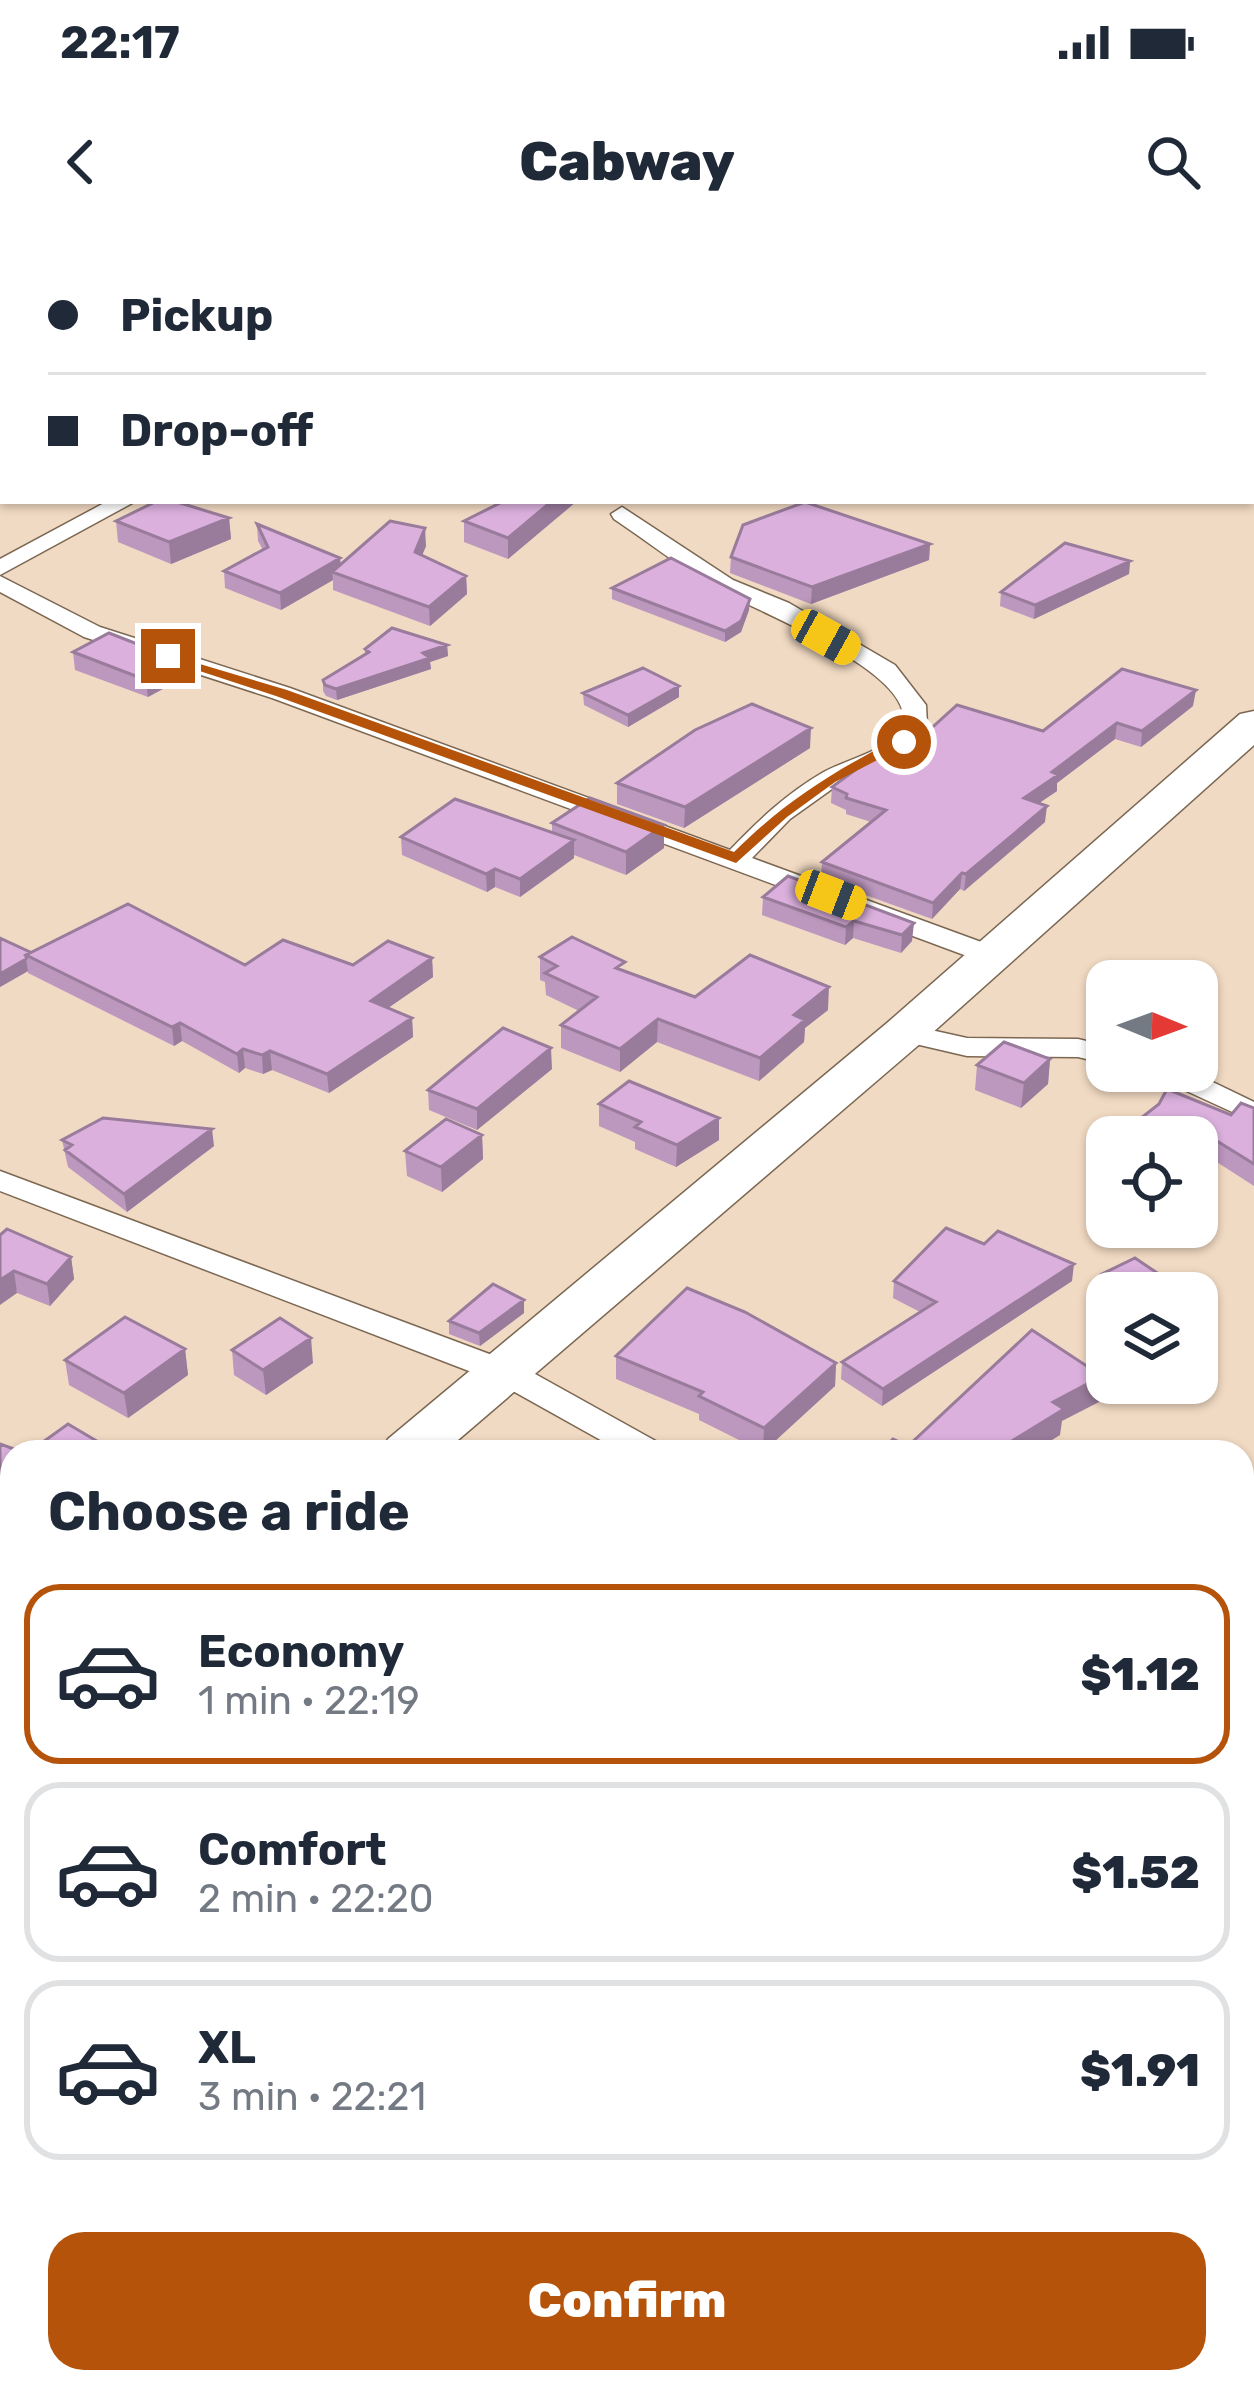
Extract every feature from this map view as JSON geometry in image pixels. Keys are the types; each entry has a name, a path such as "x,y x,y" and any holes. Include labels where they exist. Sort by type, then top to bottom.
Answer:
{"main road":[{"path":"423,1440 904,1033 1254,723"}],"street":[{"path":"0,568 119,504"},
{"path":"622,514 725,585 781,608 886,670 914,705 914,725 904,742 830,778 781,813 736,859"},
{"path":"0,584 92,632 281,693 993,956"},
{"path":"904,1033 967,1047 1086,1050"},
{"path":"1210,1092 1254,1113"},
{"path":"0,1180 507,1373 627,1440"}],"building":[{"path":"151,504 184,504 229,518 169,542 116,521"},
{"path":"498,504 548,504 508,538 464,521"},
{"path":"811,504 930,544 812,587 731,557 743,525"},
{"path":"390,521 425,528 415,552 466,576 429,607 332,572"},
{"path":"257,524 340,558 280,593 224,571 268,547"},
{"path":"1065,543 1130,561 1035,605 1001,592"},
{"path":"671,558 750,599 741,621 725,631 612,588"},
{"path":"392,628 447,645 423,653 430,658 336,689 325,685 323,680 369,652 365,649"},
{"path":"109,633 181,661 146,680 73,652"},
{"path":"643,668 679,686 628,715 583,693"},
{"path":"1122,669 1196,690 1142,731 1117,723 1052,772 1058,775 1024,798 1047,806 962,873 933,903 822,862 886,810 846,798 847,794 832,787 873,757 879,760 895,749 904,753 957,705 1043,731"},
{"path":"752,704 811,728 685,807 617,783 695,730"},
{"path":"590,798 664,825 626,852 552,823"},
{"path":"455,799 574,840 520,879 495,869 486,874 401,837"},
{"path":"788,876 914,923 902,935 854,921 846,927 763,897"},
{"path":"128,904 245,965 283,940 353,965 388,941 432,958 371,1001 412,1018 327,1074 270,1051 262,1055 243,1049 237,1054 180,1023 172,1027 26,955"},
{"path":"572,937 625,962 616,968 695,997 750,955 829,987 794,1015 805,1020 760,1058 658,1019 620,1049 561,1025 597,997 545,973 557,966 540,957"},
{"path":"0,938 30,952 0,974"},
{"path":"503,1028 551,1048 477,1109 428,1090"},
{"path":"1004,1042 1050,1059 1024,1083 977,1065"},
{"path":"629,1081 719,1118 677,1145 635,1127 641,1122 599,1104"},
{"path":"1165,1092 1174,1092 1231,1115 1241,1103 1254,1108 1254,1164 1218,1142 1218,1116 1144,1116"},
{"path":"103,1118 212,1129 124,1194 65,1150 72,1145 62,1140"},
{"path":"446,1119 482,1135 441,1167 405,1151"},
{"path":"946,1228 984,1244 998,1231 1074,1264 883,1389 842,1362 936,1302 894,1281"},
{"path":"7,1229 71,1257 47,1284 14,1271 0,1280 0,1235"},
{"path":"1135,1258 1156,1272 1106,1272"},
{"path":"493,1284 524,1300 479,1333 449,1321"},
{"path":"687,1288 745,1312 836,1363 764,1428 699,1396 703,1392 616,1356"},
{"path":"125,1317 185,1349 124,1393 65,1360"},
{"path":"280,1318 311,1338 263,1370 232,1350"},
{"path":"1032,1330 1086,1365 1086,1384 1053,1402 1064,1409 1014,1440 914,1440"},
{"path":"68,1424 95,1440 46,1440"}],"route":[{"path":"168,656 736,859 781,813 830,778 904,742"}]}
